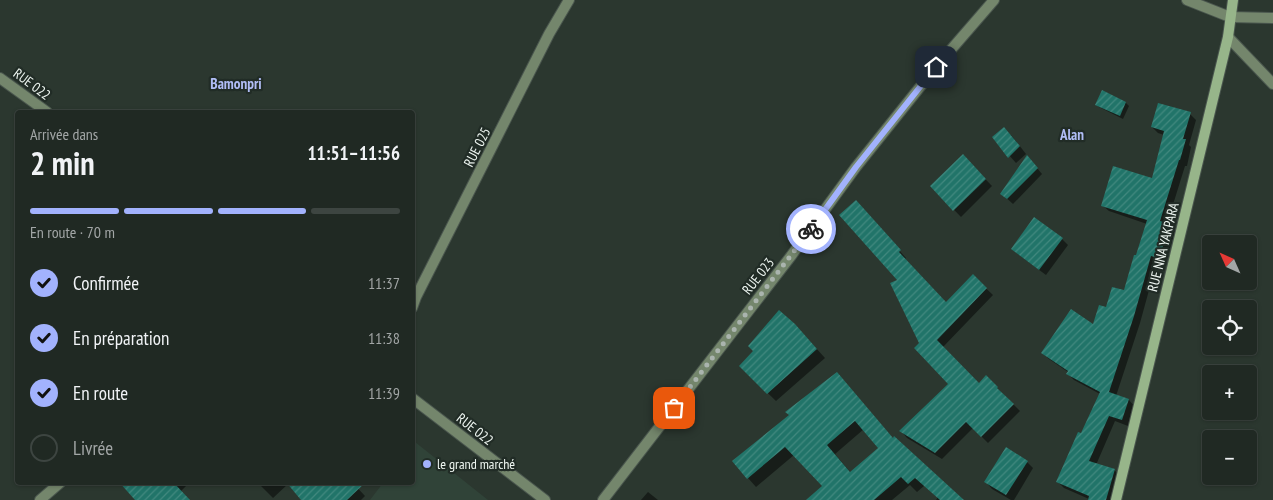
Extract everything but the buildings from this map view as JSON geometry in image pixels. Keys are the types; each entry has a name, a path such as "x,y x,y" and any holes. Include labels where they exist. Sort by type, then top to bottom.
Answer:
{"street":[{"name":"RUE 025","path":"415,300 545,43 569,0"},
{"name":"RUE 023","path":"603,500 856,167 936,67 994,0"},
{"path":"1187,0 1230,17 1273,18"},
{"name":"RUE NNA YAKPARA","path":"1116,500 1228,37 1233,0"},
{"path":"1228,37 1273,84"},
{"name":"RUE 022","path":"0,78 44,110"},
{"name":"RUE 022","path":"415,400 545,500"},
{"path":"40,500 58,485"}],"shaded area":[{"name":"le grand marché","path":"415,442 488,500 370,500 381,485 415,485"}],"way so far":[{"path":"674,408 811,229"}],"place":[{"name":"le grand marché","path":"427,464"}],"district":[{"name":"Bamonpri","path":"236,83"},
{"name":"Alan","path":"1072,134"}],"route":[{"path":"811,229 856,167 936,67"}]}
